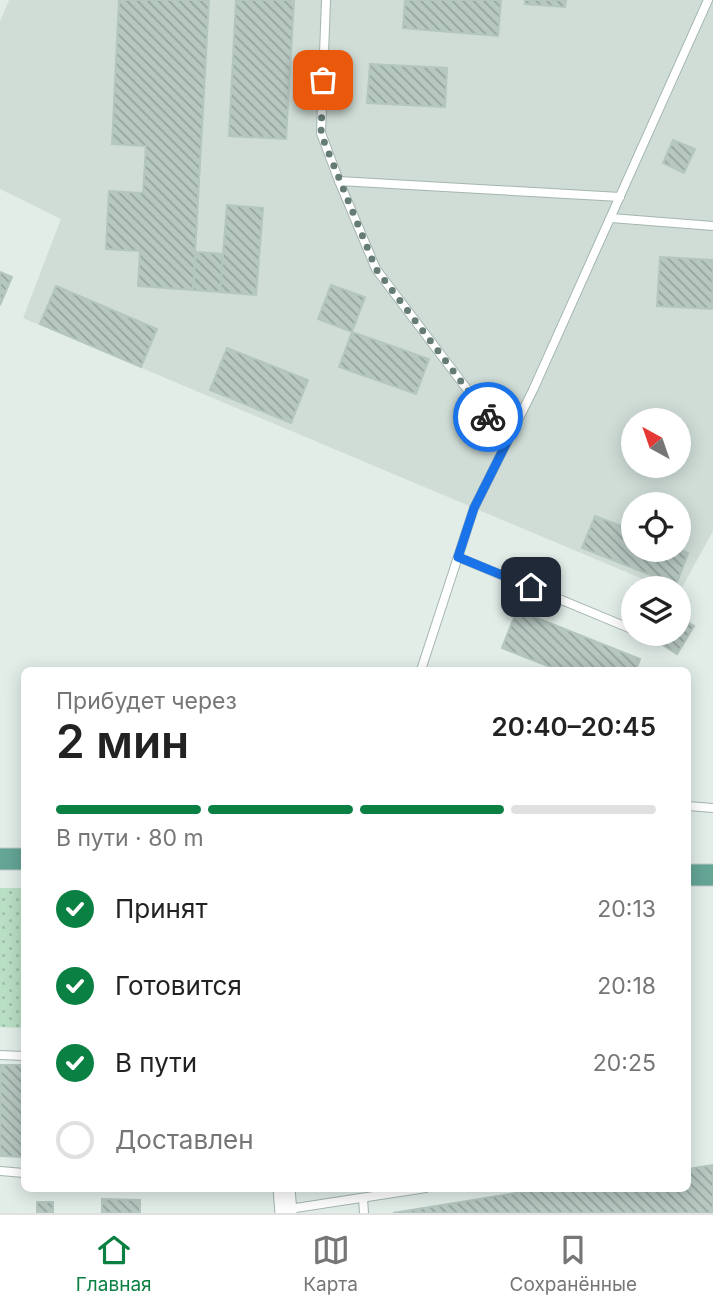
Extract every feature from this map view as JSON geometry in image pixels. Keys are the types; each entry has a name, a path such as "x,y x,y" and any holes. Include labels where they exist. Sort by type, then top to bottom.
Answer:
{"main road":[{"path":"0,859 21,859"},
{"path":"691,875 713,875"}],"lane":[{"path":"326,0 321,134 339,181 376,269 507,442"},
{"path":"422,667 474,508 534,390 708,0"},
{"path":"339,181 620,197"},
{"path":"611,218 713,226"},
{"path":"458,557 621,625"},
{"path":"691,806 713,808"},
{"path":"0,1055 21,1056"},
{"path":"0,1171 21,1172"},
{"path":"285,1204 401,1192"},
{"path":"363,1198 364,1213"}],"shaded area":[{"path":"9,0 713,0 713,531 688,576 636,576 23,318 61,219 0,189 0,21"}],"green space":[{"path":"0,888 21,888 21,1028 0,1027"}],"building":[{"path":"119,0 209,0 193,290 138,286 140,251 106,249 109,191 143,193 146,146 112,144"},
{"path":"236,0 294,0 286,139 229,136"},
{"path":"405,0 501,0 498,36 403,28"},
{"path":"525,0 566,0 565,7 525,4"},
{"path":"370,64 447,68 445,107 367,103"},
{"path":"673,140 695,149 684,173 663,163"},
{"path":"227,205 263,208 256,295 220,292"},
{"path":"196,252 223,254 220,292 193,290"},
{"path":"660,257 713,260 712,309 657,306"},
{"path":"0,272 12,277 0,305"},
{"path":"331,285 365,297 352,332 318,319"},
{"path":"56,286 157,329 141,367 40,324"},
{"path":"352,332 429,359 416,394 339,367"},
{"path":"227,348 308,380 291,423 210,390"},
{"path":"595,516 621,526 621,562 685,562 679,576 653,576 582,548"},
{"path":"517,610 640,659 637,667 550,667 502,648"},
{"path":"664,646 682,646 677,654"},
{"path":"1,1065 21,1065 21,1157 0,1156"},
{"path":"713,1165 713,1213 393,1213 523,1192 691,1192 691,1169"},
{"path":"102,1199 140,1200 140,1213 102,1213"},
{"path":"37,1202 53,1202 53,1213 37,1213"}],"way so far":[{"path":"323,80 321,134 376,269 488,417"}],"route":[{"path":"488,417 507,442 474,508 458,557 531,587"}]}
